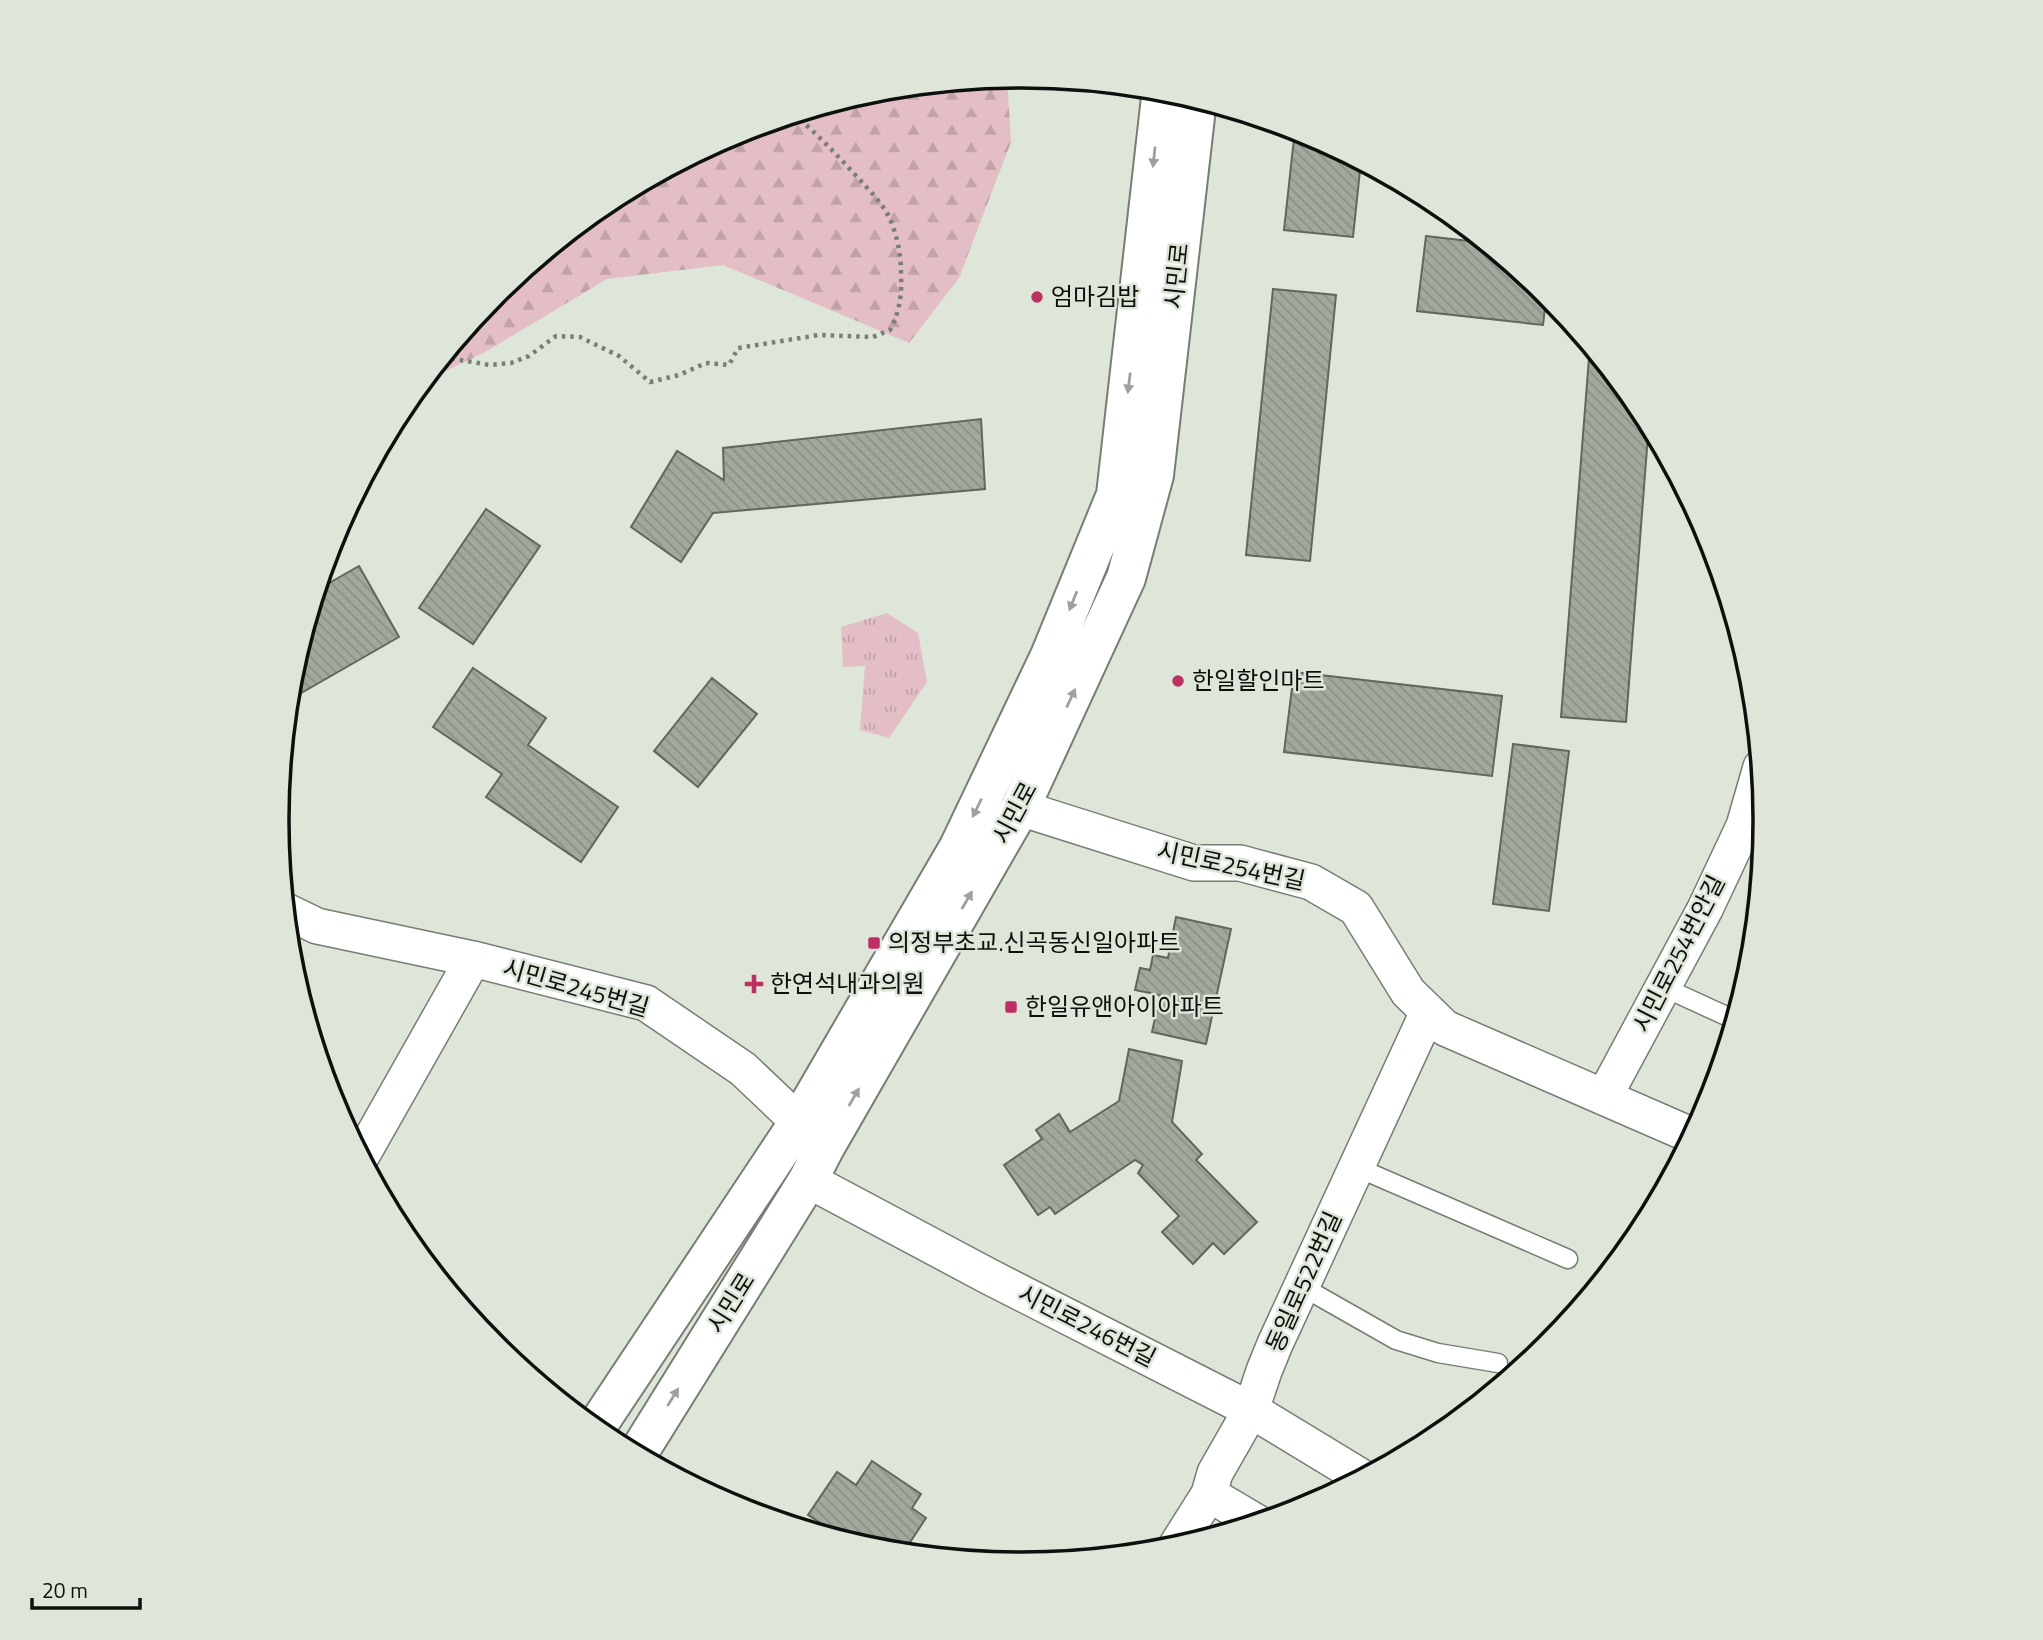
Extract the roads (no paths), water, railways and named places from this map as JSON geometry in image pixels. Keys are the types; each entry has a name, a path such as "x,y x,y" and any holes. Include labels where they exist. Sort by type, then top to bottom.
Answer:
{"street":[{"name":"시민로","path":"642,1446 808,1180 812,1134 958,847 1050,656 1116,495 1161,101"},
{"name":"시민로","path":"602,1420 812,1134 1020,808 1126,578 1154,475 1196,109"},
{"name":"시민로254번안길","path":"1604,1097 1705,909 1744,826 1753,795"},
{"name":"시민로254번길","path":"1020,808 1194,863 1240,863 1311,882 1356,908 1408,992 1445,1028 1684,1132"},
{"name":"시민로245번길","path":"295,915 317,926 473,959 646,1003 743,1069 812,1134"},
{"path":"367,1147 473,959"},
{"name":"동일로522번길","path":"1184,1534 1209,1494 1215,1473 1251,1410 1264,1371 1301,1286 1428,1012"},
{"name":"시민로246번길","path":"808,1180 988,1276 1251,1410 1354,1472"},
{"path":"1209,1494 1248,1517"}],"lane":[{"path":"1663,987 1727,1016"},
{"path":"1356,1167 1568,1259"},
{"path":"1301,1286 1396,1340 1438,1353 1498,1363"}],"place":[{"name":"엄마김밥","path":"1037,297"},
{"name":"한일할인마트","path":"1178,681"},
{"name":"의정부초교.신곡동신일아파트","path":"874,943"},
{"name":"한연석내과의원","path":"754,984"},
{"name":"한일유앤아이아파트","path":"1011,1007"}]}
